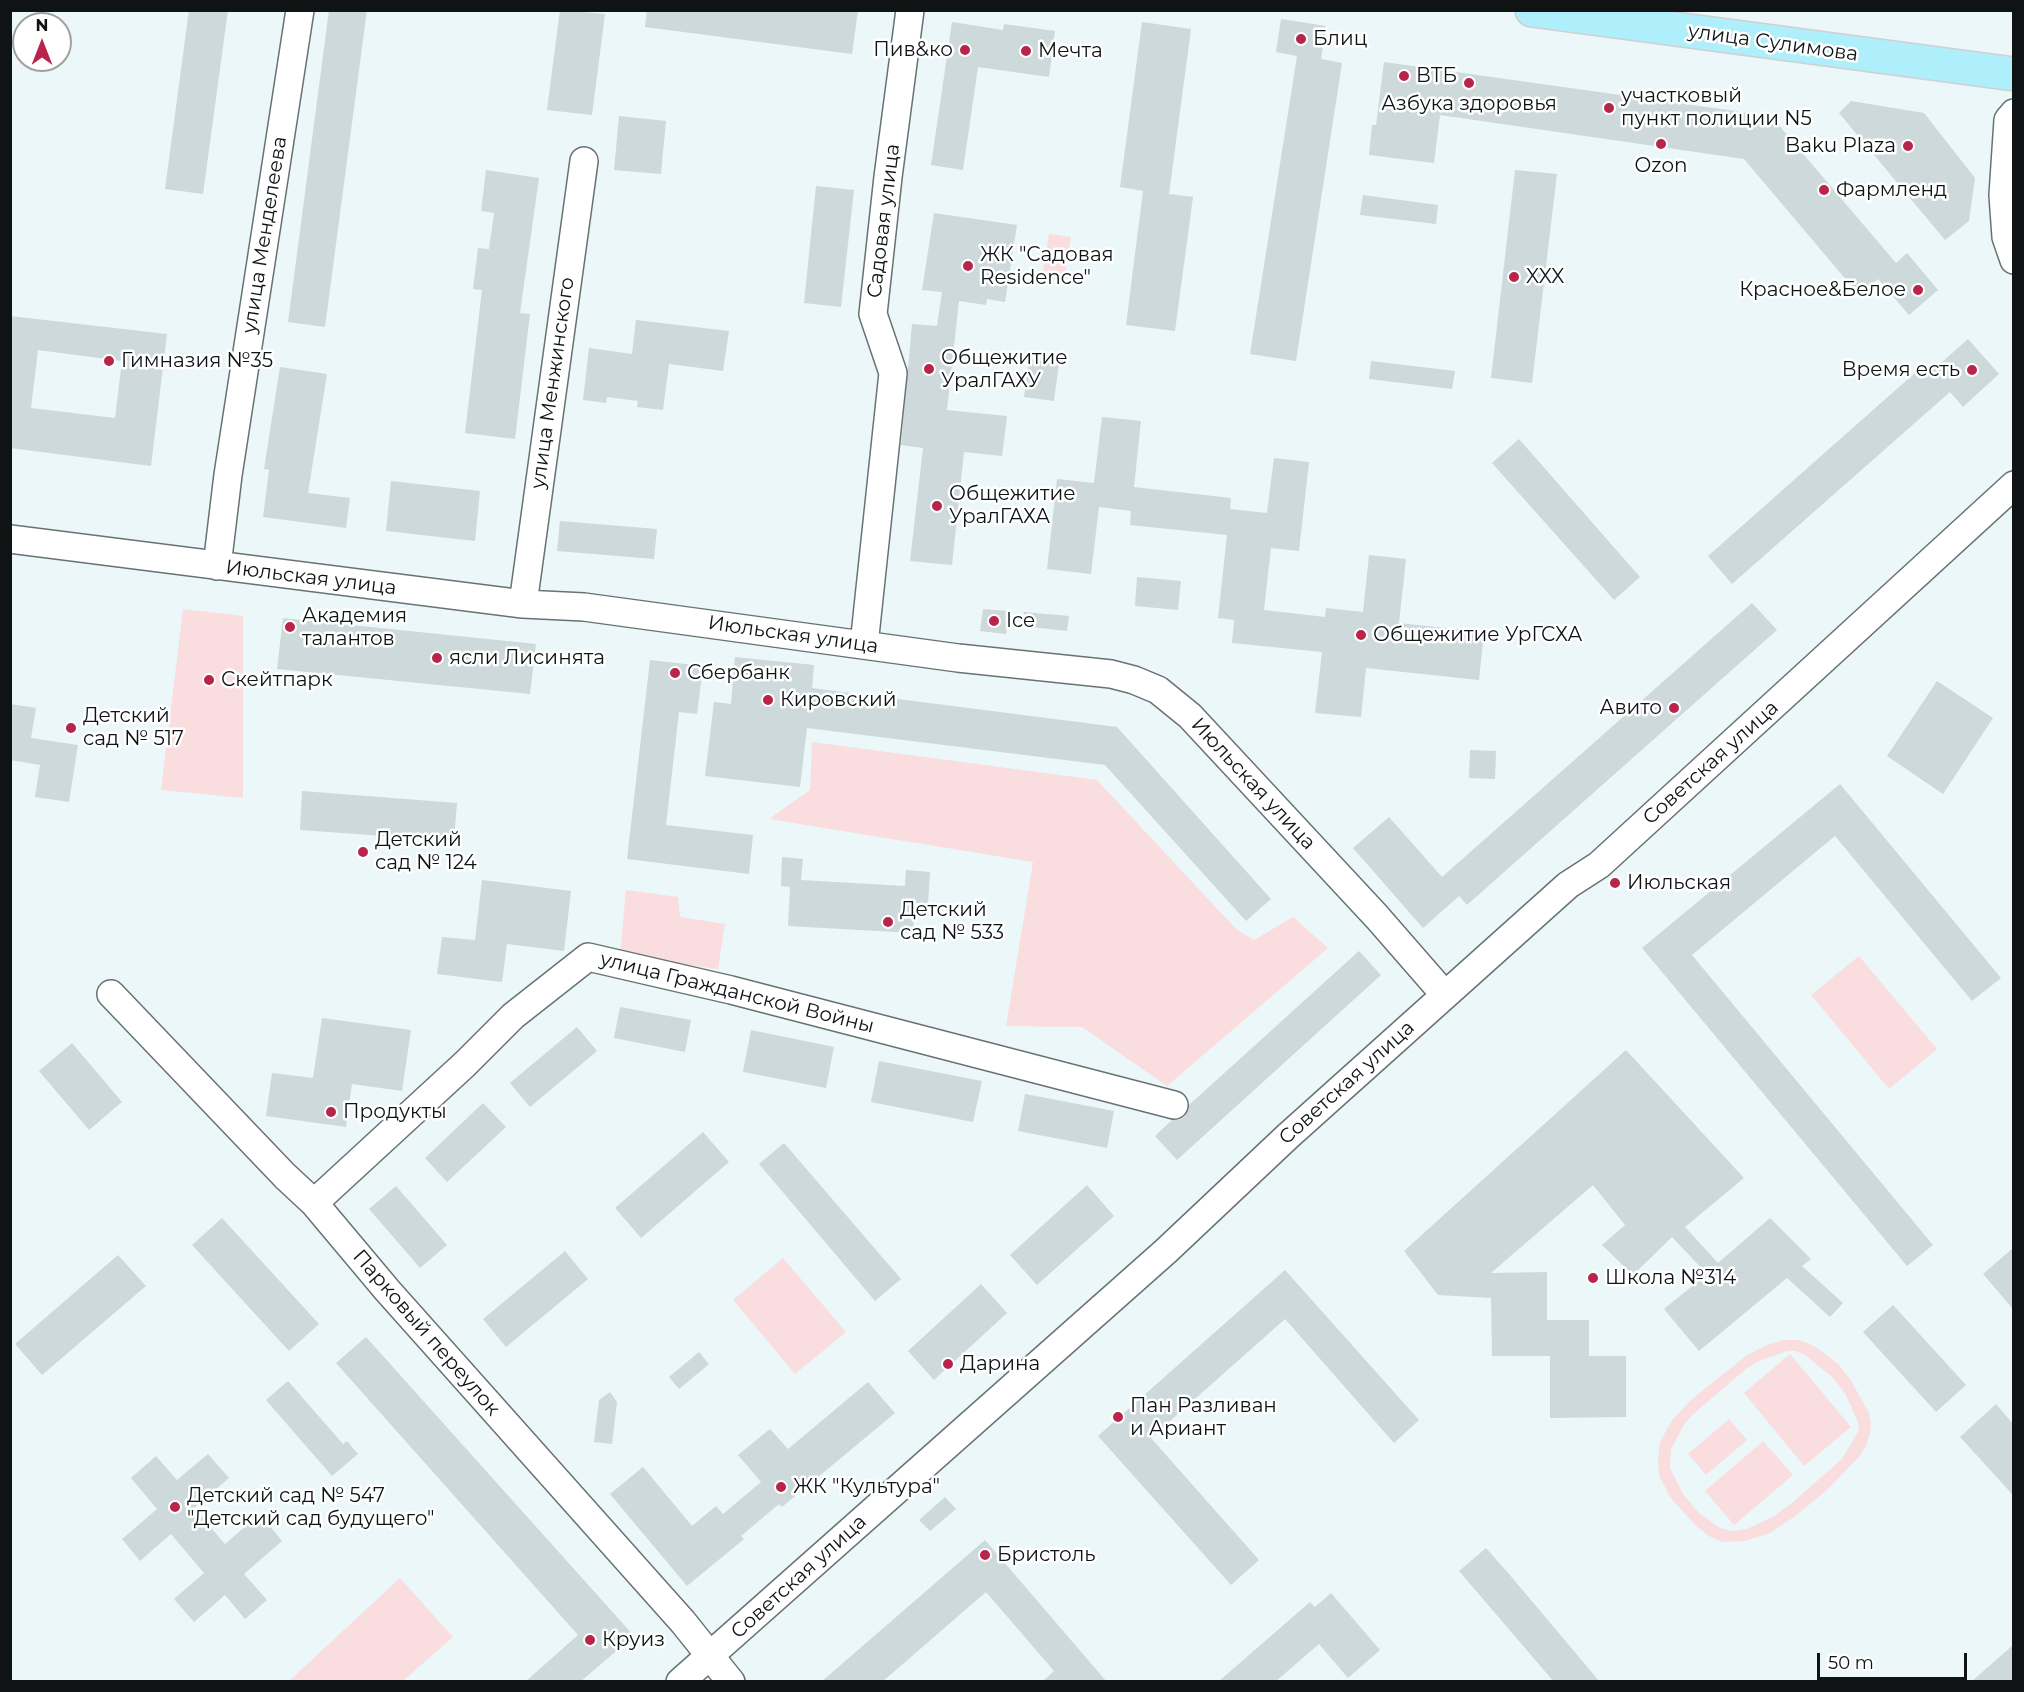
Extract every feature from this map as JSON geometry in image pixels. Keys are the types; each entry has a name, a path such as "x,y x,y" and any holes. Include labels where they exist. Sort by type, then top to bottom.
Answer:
{"main road":[{"name":"улица Сулимова","path":"1532,10 2013,74"}],"street":[{"name":"улица Менделеева","path":"217,566 228,475 300,10"},
{"name":"Садовая улица","path":"864,645 893,373 873,314 910,10"},
{"path":"2013,113 2008,120 2003,195 2006,237 2013,260"},
{"name":"улица Менжинского","path":"523,604 584,161"},
{"name":"Советская улица","path":"680,1682 1166,1251 1288,1136 1568,885 1599,865 2013,486"},
{"name":"Июльская улица","path":"10,539 523,604 584,607 864,645 1111,674 1134,680 1158,690 1190,716 1377,917 1445,995"},
{"name":"улица Гражданской Войны","path":"314,1203 465,1064 513,1016 588,957 742,993 1174,1105"},
{"name":"Парковый переулок","path":"111,994 285,1176 314,1203 387,1290 675,1613 731,1682"}],"shaded area":[{"path":"1049,234 1071,237 1064,280 1042,277"},
{"name":"Скейтпарк","path":"183,609 243,616 243,798 161,790"},
{"path":"812,742 1097,780 1237,930 1254,940 1293,917 1328,948 1167,1086 1082,1027 1006,1026 1033,862 769,819 810,790"},
{"path":"626,890 678,897 680,917 725,924 718,969 620,955"},
{"path":"1859,956 1937,1049 1889,1089 1811,995"},
{"path":"783,1258 846,1332 795,1374 733,1300"},
{"path":"1783,1340 1799,1340 1816,1347 1839,1365 1850,1379 1869,1413 1870,1433 1859,1457 1827,1490 1794,1517 1770,1533 1745,1541 1722,1542 1696,1526 1670,1497 1659,1475 1660,1442 1672,1420 1692,1399 1747,1355","holes":["1787,1351 1796,1351 1805,1355 1832,1377 1845,1393 1859,1425 1858,1432 1842,1459 1774,1516 1747,1529 1732,1531 1720,1528 1699,1513 1683,1494 1670,1468 1671,1449 1692,1415 1746,1369 1759,1361"]},
{"path":"1790,1354 1851,1427 1804,1466 1744,1393"},
{"path":"1729,1419 1747,1440 1706,1475 1688,1454"},
{"path":"1763,1441 1793,1475 1734,1525 1705,1491"},
{"path":"400,1578 453,1637 403,1681 289,1681"}],"building":[{"path":"189,10 228,10 203,194 165,189"},
{"path":"329,10 367,10 325,327 288,322"},
{"path":"560,10 605,14 592,115 547,110"},
{"path":"647,10 858,10 852,54 645,27"},
{"path":"1281,19 1326,26 1321,59 1342,63 1296,361 1250,354 1297,56 1276,52"},
{"path":"952,22 1003,30 1004,24 1055,31 1049,77 978,67 963,170 931,165"},
{"path":"1142,22 1191,29 1169,194 1193,197 1175,331 1126,325 1143,191 1120,187"},
{"path":"1384,62 1771,116 1896,263 1907,253 1938,290 1909,315 1878,279 1859,295 1744,159 1440,115 1434,163 1369,155 1372,125 1376,125"},
{"name":"Baku Plaza","path":"1851,101 1924,113 1975,178 1969,221 1945,240 1839,113"},
{"path":"619,116 666,121 661,174 614,170"},
{"path":"486,170 539,178 520,313 530,314 515,439 465,433 482,290 473,289 478,248 489,249 494,213 481,211"},
{"path":"1515,170 1557,174 1532,383 1491,378"},
{"path":"816,186 854,190 841,307 804,303"},
{"path":"1363,195 1438,205 1436,224 1360,215"},
{"path":"934,213 1017,225 1005,302 987,299 986,305 959,301 947,410 1007,416 1002,456 964,452 952,565 910,561 923,448 901,445 912,324 937,326 942,292 922,290"},
{"path":"10,316 167,334 151,466 10,448","holes":["38,350 122,361 115,418 31,408"]},
{"path":"636,320 729,331 723,371 669,364 663,410 637,407 638,401 607,397 606,403 583,400 589,348 632,354"},
{"path":"1968,339 1999,374 1963,407 1950,392 1732,584 1708,556 1925,364 1932,371"},
{"path":"1029,359 1059,363 1054,401 1024,397"},
{"path":"1371,361 1455,371 1452,389 1369,379"},
{"path":"280,367 327,374 308,493 350,498 346,528 263,517 269,470 264,469"},
{"path":"1102,417 1141,421 1134,487 1231,498 1230,509 1267,513 1274,458 1309,462 1299,551 1271,548 1264,610 1325,617 1326,608 1363,612 1369,555 1406,559 1399,623 1484,632 1479,680 1366,668 1361,717 1315,713 1322,652 1232,643 1234,620 1218,618 1227,535 1130,525 1131,511 1099,507 1091,574 1047,569 1057,479 1094,483"},
{"path":"1519,439 1640,577 1614,600 1492,463"},
{"path":"391,481 480,491 475,541 386,531"},
{"path":"560,521 657,529 654,559 557,551"},
{"path":"1137,577 1181,581 1178,610 1135,606"},
{"path":"1752,603 1777,630 1467,905 1459,896 1423,928 1353,848 1389,817 1442,877"},
{"name":"Ice","path":"983,609 1009,611 1006,634 980,631"},
{"path":"1024,612 1069,616 1067,631 1022,626"},
{"path":"283,618 536,644 530,694 277,669"},
{"path":"735,657 814,665 812,688 1117,727 1271,899 1246,921 1105,765 807,728 800,787 705,776 714,702 731,704"},
{"path":"650,660 703,666 697,714 679,712 666,825 753,835 749,874 627,859"},
{"path":"1937,681 1993,718 1943,794 1887,756"},
{"path":"10,704 36,708 31,738 78,745 69,802 35,797 40,765 10,760"},
{"path":"1470,750 1496,751 1495,779 1469,778"},
{"path":"1840,784 2001,978 1972,1001 1835,836 1692,955 1933,1245 1907,1266 1642,948"},
{"path":"302,791 457,803 454,841 300,830"},
{"path":"782,857 803,859 801,880 905,886 906,870 930,872 928,904 915,903 913,933 788,926 790,887 781,886"},
{"path":"482,880 571,891 564,951 507,944 502,982 437,974 442,937 475,940"},
{"path":"1359,951 1381,975 1177,1160 1155,1136 1172,1120 1179,1120 1185,1116 1189,1105"},
{"path":"620,1007 691,1020 685,1052 614,1038"},
{"path":"322,1018 411,1030 402,1091 352,1084 346,1127 266,1116 272,1073 313,1078"},
{"path":"577,1027 597,1051 530,1107 510,1083"},
{"path":"751,1030 834,1047 826,1088 743,1072"},
{"path":"72,1043 122,1102 89,1130 39,1071"},
{"path":"1626,1050 1744,1178 1685,1227 1718,1263 1770,1218 1811,1259 1802,1266 1843,1303 1830,1317 1787,1278 1699,1351 1664,1309 1707,1274 1672,1237 1633,1275 1602,1245 1625,1225 1593,1185 1491,1273 1547,1272 1547,1320 1589,1320 1589,1356 1626,1356 1626,1417 1550,1418 1550,1356 1492,1356 1491,1298 1438,1295 1404,1251"},
{"path":"879,1061 982,1081 973,1122 871,1102"},
{"path":"1025,1094 1114,1111 1107,1148 1018,1131"},
{"path":"483,1103 506,1127 447,1182 425,1158"},
{"path":"703,1132 729,1162 641,1238 615,1208"},
{"path":"784,1143 901,1279 875,1301 759,1164"},
{"path":"1087,1185 1114,1216 1037,1285 1010,1255"},
{"path":"396,1186 447,1245 420,1268 369,1209"},
{"path":"222,1218 319,1324 289,1351 192,1245"},
{"path":"2013,1248 2013,1309 1983,1274"},
{"path":"565,1251 588,1279 506,1347 483,1319"},
{"path":"118,1255 146,1286 42,1375 15,1344"},
{"path":"1285,1270 1419,1420 1394,1443 1285,1319 1151,1438 1259,1560 1231,1585 1098,1436"},
{"path":"981,1284 1007,1313 934,1380 908,1351"},
{"path":"1893,1305 1966,1385 1936,1412 1863,1332"},
{"path":"366,1337 634,1636 580,1682 525,1682 578,1635 336,1363"},
{"path":"699,1352 709,1364 679,1389 669,1377"},
{"path":"288,1381 343,1444 347,1441 358,1454 332,1476 266,1400"},
{"name":"ЖК \"Культура\"","path":"868,1382 895,1413 782,1507 779,1504 741,1536 744,1539 687,1586 610,1494 643,1467 692,1526 716,1506 723,1514 761,1482 738,1455 770,1429 788,1449"},
{"path":"610,1392 617,1402 612,1444 594,1442 599,1400"},
{"path":"1996,1404 2013,1424 2013,1495 1960,1437"},
{"path":"208,1454 229,1478 194,1508 225,1544 260,1514 282,1541 244,1574 267,1600 245,1619 225,1595 194,1622 174,1599 204,1573 171,1534 140,1561 122,1539 157,1509 131,1478 156,1456 177,1480"},
{"path":"945,1497 956,1509 930,1531 919,1520"},
{"path":"985,1540 1107,1682 1042,1682 1054,1671 986,1592 882,1682 821,1682"},
{"path":"1486,1548 1600,1682 1554,1682 1459,1571"},
{"path":"1331,1593 1380,1650 1348,1678 1319,1644 1275,1682 1218,1682 1310,1602 1315,1607"},
{"path":"2013,1645 2013,1682 1971,1682"}],"place":[{"name":"Блиц","path":"1301,39"},
{"name":"Пив&ко","path":"965,50"},
{"name":"Мечта","path":"1026,51"},
{"name":"ВТБ","path":"1404,76"},
{"name":"Азбука здоровья","path":"1469,83"},
{"name":"участковый пункт полиции N5","path":"1609,108"},
{"name":"Ozon","path":"1661,144"},
{"name":"Baku Plaza","path":"1908,146"},
{"name":"Фармленд","path":"1824,190"},
{"name":"ЖК \"Садовая Residence\"","path":"968,266"},
{"name":"XXX","path":"1514,277"},
{"name":"Красное&Белое","path":"1918,290"},
{"name":"Гимназия №35","path":"109,361"},
{"name":"Общежитие УралГАХУ","path":"929,369"},
{"name":"Время есть","path":"1972,370"},
{"name":"Общежитие УралГАХА","path":"937,506"},
{"name":"Ice","path":"994,621"},
{"name":"Академия талантов","path":"290,627"},
{"name":"Общежитие УрГСХА","path":"1361,635"},
{"name":"ясли Лисинята","path":"437,658"},
{"name":"Сбербанк","path":"675,673"},
{"name":"Скейтпарк","path":"209,680"},
{"name":"Кировский","path":"768,700"},
{"name":"Авито","path":"1674,708"},
{"name":"Детский сад № 517","path":"71,728"},
{"name":"Детский сад № 124","path":"363,852"},
{"name":"Июльская","path":"1615,883"},
{"name":"Детский сад № 533","path":"888,922"},
{"name":"Продукты","path":"331,1112"},
{"name":"Школа №314","path":"1593,1278"},
{"name":"Дарина","path":"948,1364"},
{"name":"Пан Разливан и Ариант","path":"1118,1417"},
{"name":"ЖК \"Культура\"","path":"781,1487"},
{"name":"Детский сад № 547 \"Детский сад будущего\"","path":"175,1507"},
{"name":"Бристоль","path":"985,1555"},
{"name":"Круиз","path":"590,1640"}]}
